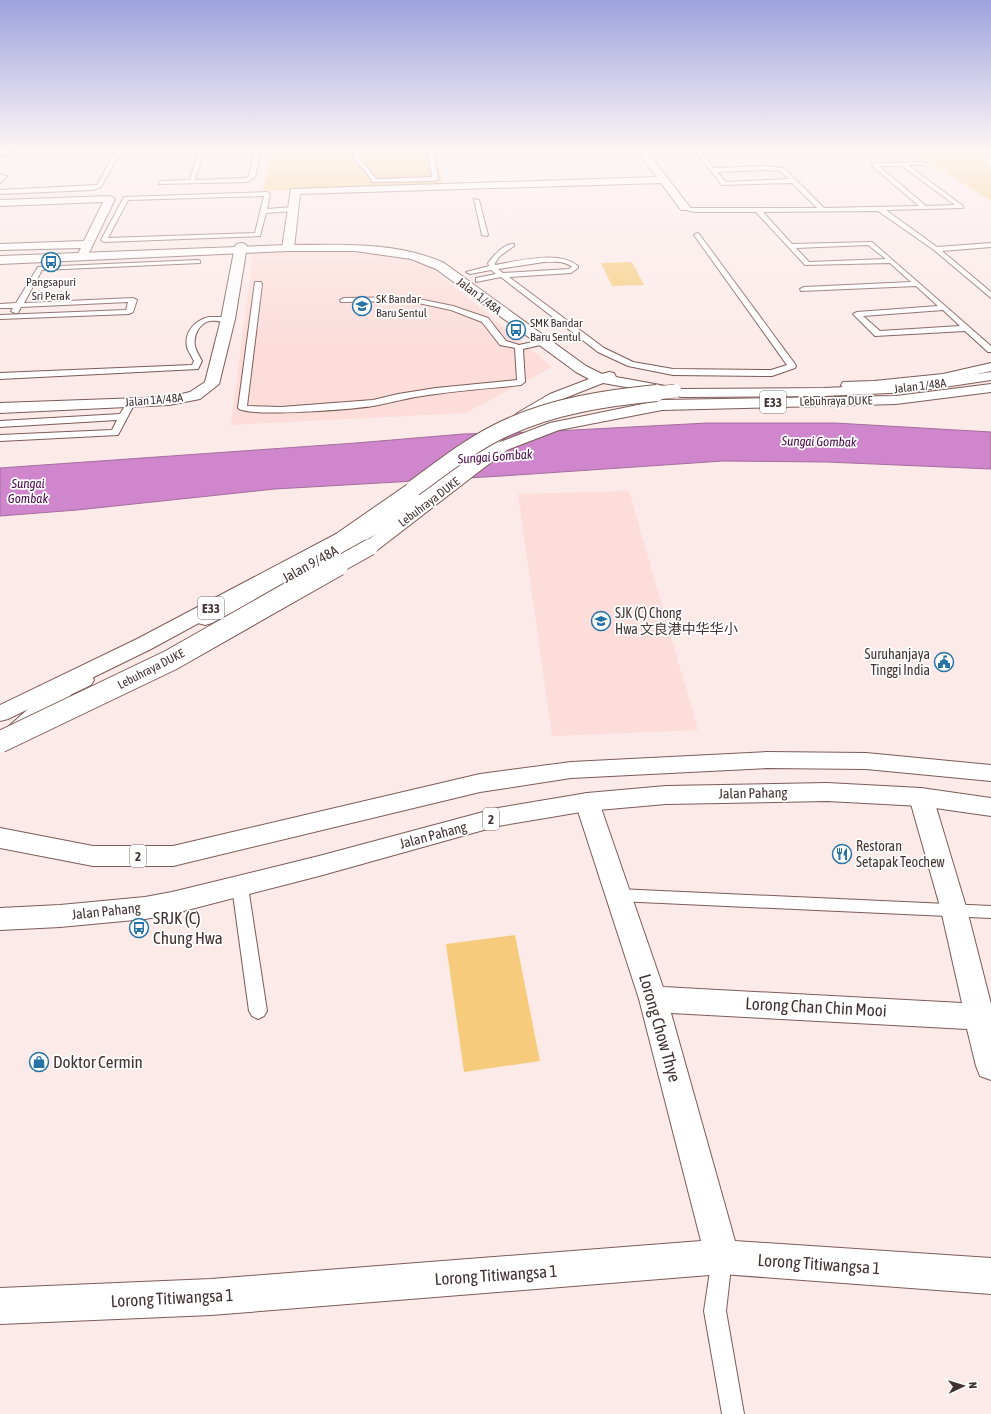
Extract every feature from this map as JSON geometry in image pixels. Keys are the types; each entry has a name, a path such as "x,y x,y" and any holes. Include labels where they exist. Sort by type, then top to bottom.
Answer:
{"main road":[{"path":"84,251 102,216"},
{"path":"289,246 292,216"},
{"name":"Jalan 1/48A","path":"0,247 84,251 240,248 350,243 384,245 427,252 452,262 474,276 608,376 683,384 814,381 901,376 991,360"},
{"name":"Jalan 1/48A","path":"289,246 355,248 385,251 427,260 440,266 542,342 581,369 682,393 824,392 910,388 991,376"},
{"name":"Jalan 1A/48A","path":"0,408 169,401 195,396 212,384 228,319 240,248"},
{"name":"Jalan 1/48A","path":"1,261 84,251"},
{"name":"Lebuhraya DUKE","path":"0,714 144,644 342,538 470,449 506,428 544,414 566,407 651,393 722,389 874,385 943,378 991,367"},
{"name":"Jalan 9/48A","path":"0,746 64,689 314,562 405,510 480,452 524,415 555,397 608,376"},
{"name":"Lebuhraya DUKE","path":"0,742 171,660 370,547 501,447 555,426 662,405 896,400 991,388"},
{"name":"2","path":"0,838 93,856 173,856 480,784 571,770 767,760 866,761 991,773"},
{"name":"Jalan Pahang","path":"0,919 60,916 145,908 172,903 240,887 498,817 587,802 666,795 827,792 920,796 991,806"},
{"path":"920,796 985,1016 991,1066"},
{"name":"Lorong Chow Thye","path":"587,802 653,999 722,1258"},
{"name":"Lorong Chan Chin Mooi","path":"653,999 985,1016"},
{"name":"Lorong Titiwangsa 1","path":"0,1306 211,1297 722,1258 991,1276"}],"lane":[{"path":"117,216 104,240 258,235 262,216"},
{"path":"480,216 485,235"},
{"path":"763,216 807,264 892,261"},
{"path":"890,216 936,249 991,296"},
{"path":"512,245 498,255 491,263 494,268 601,350 631,364 681,372 772,373 792,366 697,235"},
{"path":"791,246 870,243 991,350"},
{"path":"936,249 991,245"},
{"path":"560,259 574,263 576,267 571,271 474,276 494,268 527,261 560,259"},
{"path":"11,317 40,268 198,262"},
{"path":"258,284 242,408 256,410 281,410 373,403 398,397 436,391 521,382 519,347"},
{"path":"804,289 918,284"},
{"path":"344,300 409,299 453,308 485,320 503,343 519,347 542,342"},
{"path":"0,306 133,300 129,312 0,317"},
{"path":"945,308 856,314 878,334 967,328"},
{"path":"0,376 195,367 198,361 191,346 193,331 199,323 209,319 228,319"},
{"path":"0,438 115,433 131,403"},
{"path":"0,424 123,417"},
{"path":"240,887 258,1011"},
{"path":"618,895 991,912"},
{"path":"722,1258 715,1311 733,1414"}],"shaded area":[{"name":"SK Bandar Baru Sentul","path":"253,251 356,251 391,255 430,267 552,367 466,413 231,425"},
{"path":"632,262 644,285 612,286 601,263"},
{"name":"SJK (C) Chong Hwa 文良港中华华小","path":"629,491 698,730 552,736 518,494"},
{"path":"515,935 540,1061 464,1072 446,944"}],"water":[{"name":"Sungai Gombak","path":"707,423 835,423 991,432 991,469 827,462 723,461 275,489 77,510 0,516 0,468 463,434 536,432"}],"place":[{"name":"Pangsapuri Sri Perak","path":"51,262"},
{"name":"SK Bandar Baru Sentul","path":"362,306"},
{"name":"SMK Bandar Baru Sentul","path":"516,330"},
{"name":"SJK (C) Chong Hwa 文良港中华华小","path":"601,621"},
{"name":"Suruhanjaya Tinggi India","path":"944,662"},
{"name":"Restoran Setapak Teochew","path":"842,854"},
{"name":"SRJK (C) Chung Hwa","path":"139,928"},
{"name":"Doktor Cermin","path":"39,1062"}]}
